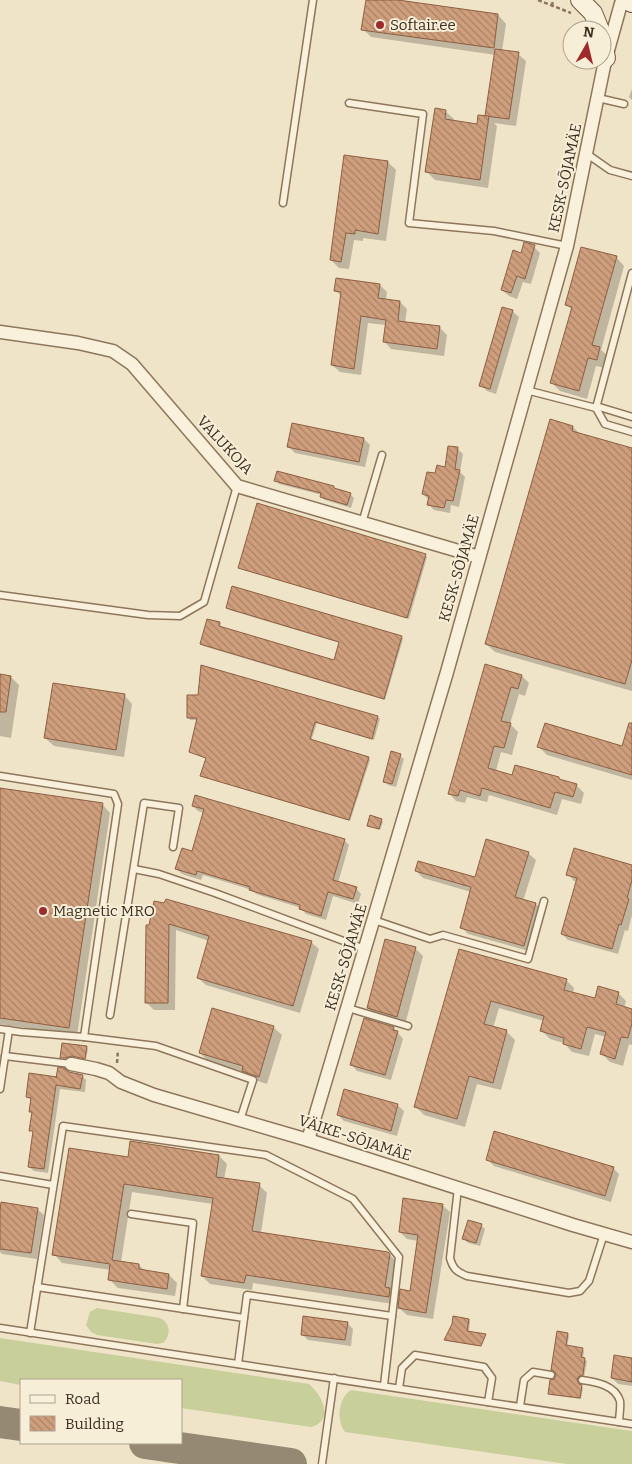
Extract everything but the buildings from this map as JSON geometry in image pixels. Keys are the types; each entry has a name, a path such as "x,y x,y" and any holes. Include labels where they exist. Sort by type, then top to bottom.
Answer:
{"main road":[{"path":"624,0 632,2"},
{"path":"579,8 593,14 596,20"}],"street":[{"name":"KESK-SÕJAMÄE","path":"612,39 624,0"},
{"name":"KESK-SÕJAMÄE","path":"308,1140 444,681 567,246 604,70"},
{"name":"VALUKOJA","path":"0,332 78,343 113,351 132,364 237,486 479,557"},
{"name":"VÄIKE-SÕJAMÄE","path":"71,1064 109,1073 121,1082 154,1095 308,1140 632,1242"}],"lane":[{"path":"283,203 313,0"},
{"path":"598,98 624,104"},
{"path":"349,103 423,114 409,223 494,231 567,246"},
{"path":"587,154 610,170 632,176"},
{"path":"632,273 596,407 605,424 632,432"},
{"path":"526,390 632,417"},
{"path":"362,523 382,455"},
{"path":"0,594 148,615 180,616 204,602 237,486"},
{"path":"0,776 114,794 118,804 84,1036"},
{"path":"110,1015 144,803 179,808 173,847"},
{"path":"134,869 156,873 216,893 366,949"},
{"path":"374,920 430,939 443,935 528,959 544,901"},
{"path":"348,1008 408,1026"},
{"path":"0,1029 84,1036 156,1046 253,1080 240,1120"},
{"path":"0,1089 9,1030"},
{"path":"5,1056 71,1064"},
{"path":"30,1333 63,1126 266,1155 353,1199 399,1256 384,1386"},
{"path":"0,1176 53,1185"},
{"path":"458,1188 450,1258 457,1272 467,1276 569,1294 580,1291 589,1281 604,1234"},
{"path":"131,1214 193,1223 182,1309"},
{"path":"37,1287 244,1318"},
{"path":"238,1364 247,1295 392,1316"},
{"path":"0,1328 632,1424"},
{"path":"399,1388 402,1368 415,1355 484,1367 492,1378 488,1402"},
{"path":"520,1406 524,1380 533,1372 550,1375"},
{"path":"322,1464 334,1378"},
{"path":"582,1380 602,1383 615,1393 620,1402 619,1422"}],"path":[{"path":"538,0 552,6 579,8"},
{"path":"552,6 553,0"}],"green space":[{"path":"97,1308 160,1318 168,1326 169,1330 166,1340 163,1343 157,1344 97,1335 91,1332 86,1325 90,1312"},
{"path":"0,1338 309,1384 322,1401 324,1413 323,1419 311,1427 182,1408 182,1379 20,1379 20,1385 0,1381"},
{"path":"351,1390 632,1431 632,1464 567,1464 345,1432 340,1422 340,1410 343,1398"}],"taxiway":[{"path":"0,1422 20,1425"},
{"path":"152,1444 291,1464"}],"place":[{"name":"Softair.ee","path":"380,25"},
{"name":"Magnetic MRO","path":"43,911"}]}
